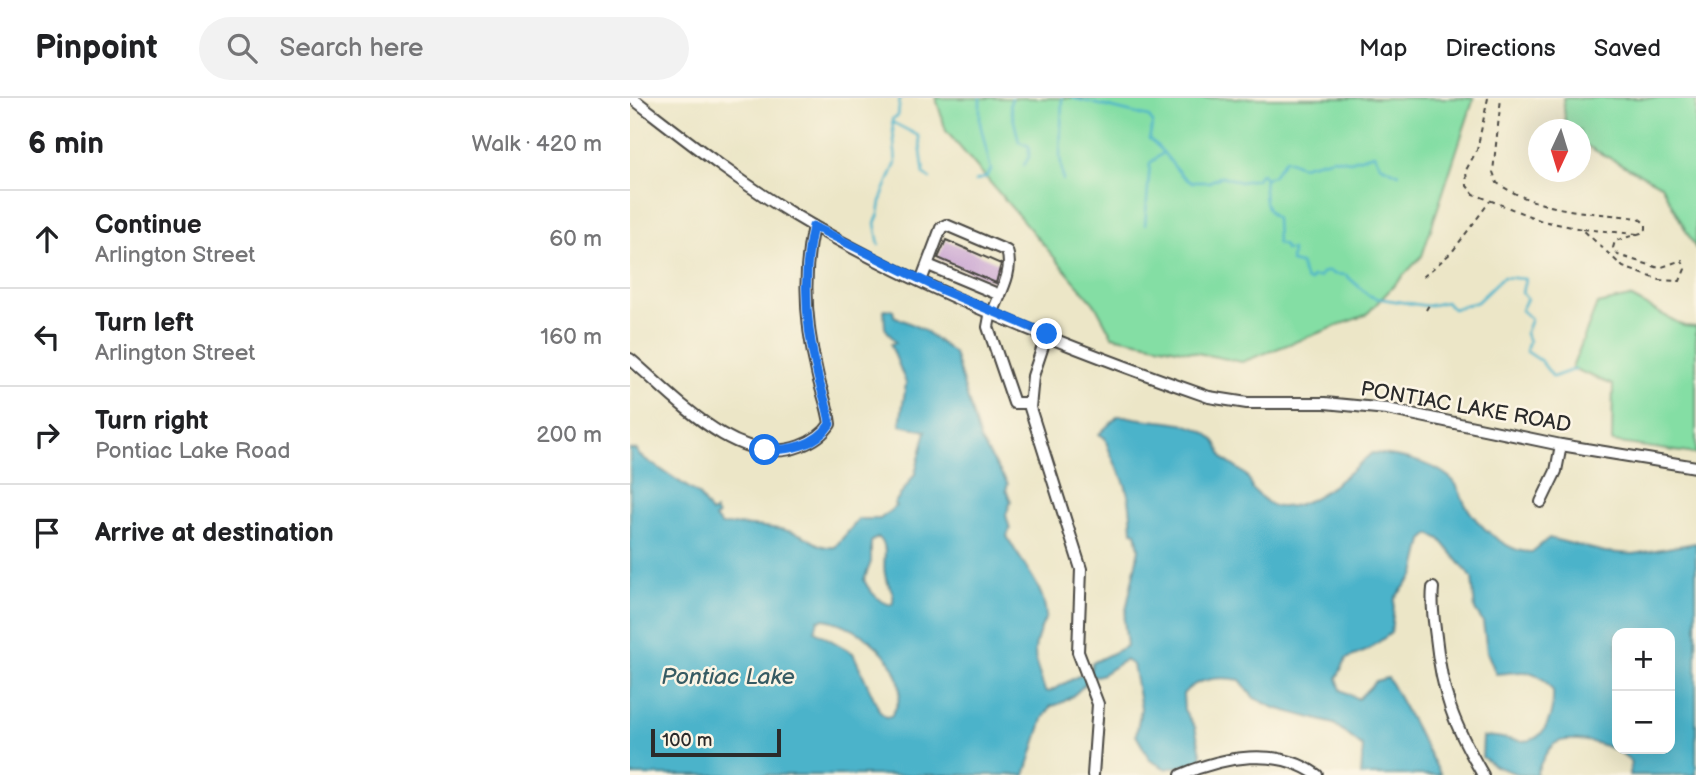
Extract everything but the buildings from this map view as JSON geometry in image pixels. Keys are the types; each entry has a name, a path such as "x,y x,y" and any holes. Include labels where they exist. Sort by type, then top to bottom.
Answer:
{"street":[{"name":"PONTIAC LAKE ROAD","path":"632,98 736,177 813,226 922,281 992,311 1226,401 1325,403 1387,409 1561,445 1696,467"},
{"path":"922,281 941,228 946,225 1007,251 1010,260 1009,272 988,327 1014,403 1030,403"},
{"path":"630,359 694,414 751,449 794,448 825,432 830,424 828,406 818,379 807,301 808,250 813,226"},
{"path":"928,265 1000,295"},
{"path":"1047,334 1033,376 1030,403 1081,569 1077,639 1082,665 1092,683 1098,704 1093,775"},
{"path":"1541,502 1556,471 1561,445"},
{"path":"1433,589 1437,651 1446,699 1462,742 1483,775"},
{"path":"1184,774 1228,759 1275,759 1293,763 1317,775"}],"path":[{"path":"1488,98 1477,150 1466,170 1466,180 1474,194 1542,221 1582,229 1617,230 1638,234"},
{"path":"1501,98 1493,172 1497,183 1518,197 1556,209 1638,218 1646,224 1646,229 1615,241 1613,247 1618,256 1660,268 1682,260 1685,269 1680,281 1660,280 1623,267 1582,229"},
{"path":"1423,277 1452,252 1491,200"},
{"path":"1426,310 1430,303"}],"green space":[{"path":"936,98 1474,98 1422,256 1366,315 1242,362 1112,336 1096,306 946,131"},
{"path":"1563,98 1696,98 1696,249 1661,185 1591,148 1591,119 1565,119"},
{"path":"1630,297 1684,326 1696,327 1696,454 1612,442 1613,385 1572,368 1597,304"}],"water":[{"name":"Pontiac Lake","path":"884,309 893,310 894,316 922,329 954,353 980,440 1008,484 1006,490 1011,501 1006,515 1010,529 1007,536 1037,584 1045,605 1046,617 1037,637 1035,653 1045,691 1049,692 1091,669 1092,663 1127,646 1124,620 1139,549 1136,532 1132,531 1126,487 1105,438 1099,434 1118,416 1172,422 1195,428 1216,442 1224,459 1241,471 1248,478 1252,489 1274,506 1287,507 1314,498 1372,453 1413,460 1442,472 1455,482 1470,512 1485,529 1503,543 1522,551 1532,552 1549,538 1605,552 1633,554 1696,543 1696,775 1630,775 1631,763 1621,754 1675,754 1675,628 1612,628 1612,749 1597,743 1563,740 1549,749 1536,775 1520,775 1495,766 1482,757 1483,737 1522,741 1538,736 1550,716 1553,691 1533,673 1496,674 1487,652 1483,622 1475,610 1472,578 1440,539 1430,534 1423,540 1415,574 1395,598 1391,633 1366,651 1346,659 1337,678 1341,690 1358,699 1376,681 1388,678 1441,775 1361,775 1363,747 1334,724 1275,708 1254,698 1240,680 1225,678 1202,681 1183,694 1184,710 1195,727 1202,757 1194,765 1200,775 1193,775 1187,765 1166,769 1150,760 1136,735 1141,708 1133,665 1125,660 1103,674 1086,679 1086,683 1074,694 1051,706 1043,719 1025,775 630,775 630,449 637,450 639,455 698,494 711,513 715,511 718,516 715,518 721,525 781,529 799,534 820,545 835,547 859,519 880,519 896,506 894,504 915,474 926,431 900,425 906,383 891,344 896,343 885,328","holes":["878,537 885,549 886,579 893,593 892,605 875,596 864,580 871,562 871,542","818,620 839,623 870,641 894,668 899,684 899,700 891,716 886,717 880,712 853,653 815,631"]}],"waterway":[{"path":"879,245 875,223 882,196 896,163 892,119 898,116 900,98"},
{"path":"975,181 986,177 991,170 980,123 980,98"},
{"path":"1012,98 1010,104 1019,142 1029,146 1029,157 1024,165"},
{"path":"1062,98 1060,156 1063,180"},
{"path":"1072,98 1149,117 1153,123 1149,139 1180,174 1191,182 1209,182 1222,176 1240,182 1257,179 1261,173 1265,178"},
{"path":"892,122 919,136 924,174 930,179"},
{"path":"1145,225 1150,163 1163,153"},
{"path":"1265,178 1273,176 1285,159 1301,166 1333,158 1350,161 1374,154 1380,165 1399,174"},
{"path":"1265,178 1265,200 1276,218 1277,243 1284,246 1285,250 1292,250 1291,262 1300,264 1306,280 1311,281 1312,277 1320,277 1322,273 1329,271 1346,275 1368,295 1376,298 1427,306 1446,302 1453,309 1477,302 1503,277 1525,279 1522,293 1527,299 1521,310 1531,319 1525,334 1529,341 1526,351 1541,361 1553,377 1575,369"}],"route":[{"path":"765,450 794,448 812,442 825,432 830,424 828,406 818,379 807,301 808,250 813,226 940,289 1047,334"}]}
